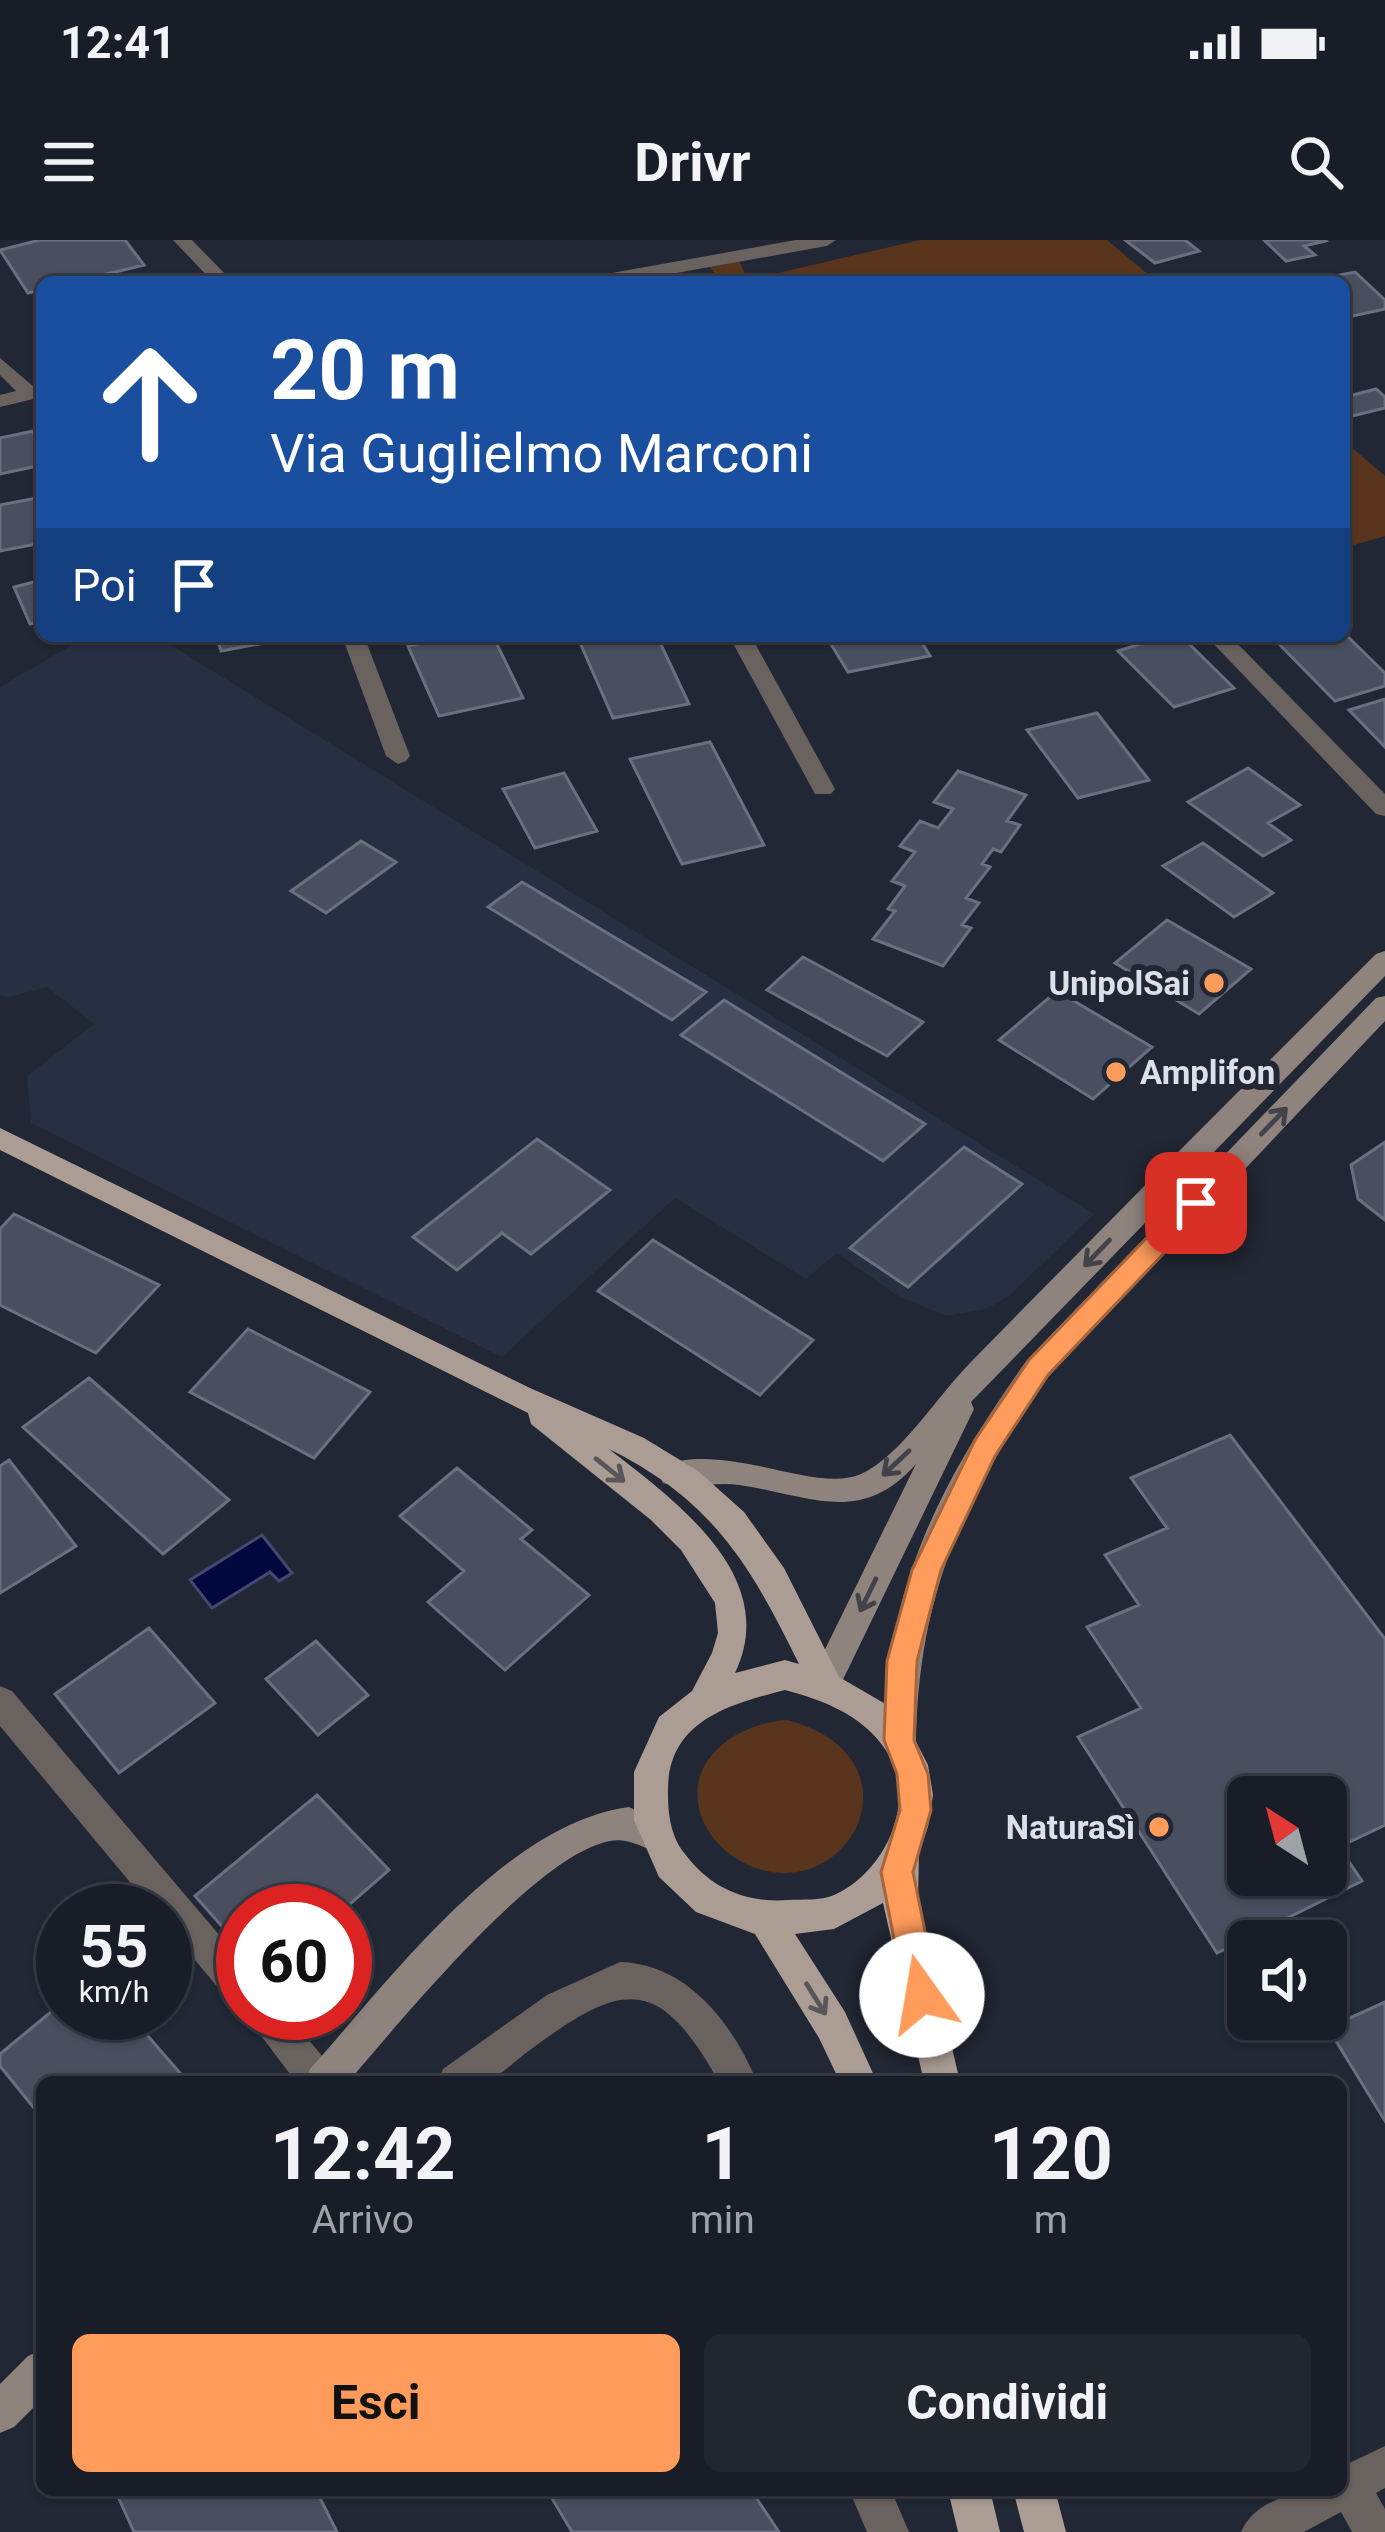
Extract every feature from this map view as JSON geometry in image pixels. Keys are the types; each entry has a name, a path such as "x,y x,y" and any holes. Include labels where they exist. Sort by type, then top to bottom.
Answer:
{"main road":[{"path":"674,1474 735,1471 818,1490 846,1491 873,1483 896,1466 975,1377 1385,960"},
{"path":"899,1740 902,1661 926,1570 955,1502 1011,1406 1038,1368 1385,1005"},
{"path":"0,1138 519,1396 603,1429 674,1474 735,1522 825,1682"},
{"path":"825,1682 975,1377"},
{"path":"519,1396 683,1528 710,1560 731,1607 735,1632 708,1693"},
{"path":"907,1845 890,1873 866,1895 836,1912 802,1920 766,1920 709,1900 667,1860 654,1834 648,1780 655,1755 676,1720 708,1693 744,1678 785,1675 825,1682 867,1706 899,1740 913,1774 916,1810 907,1845 897,1872 901,1908 941,2076"},
{"path":"327,2076 496,1894 536,1864 569,1840 603,1828 627,1822 654,1834"},
{"path":"766,1920 832,2025 856,2076"},
{"path":"0,2413 36,2376"},
{"path":"970,2496 979,2532"},
{"path":"1036,2496 1045,2532"}],"street":[{"path":"182,240 218,276"},
{"path":"622,276 750,248 827,240"},
{"path":"0,364 36,392"},
{"path":"0,401 36,392"},
{"path":"355,642 398,756"},
{"path":"743,642 823,789"},
{"path":"1223,642 1385,808"},
{"path":"0,1701 216,1958"},
{"path":"465,2076 593,1986 624,1978 669,1992 707,2031 735,2076"},
{"path":"285,2040 316,2076"},
{"path":"1354,2482 1375,2532"},
{"path":"873,2496 888,2532"},
{"path":"1262,2532 1328,2496"}],"shaded area":[{"path":"920,240 1107,240 1150,276 765,276"},
{"path":"739,261 746,276 716,276 710,267"},
{"path":"1350,446 1385,476 1385,536 1350,546"},
{"path":"77,642 166,642 1094,1214 1009,1296 986,1309 946,1316 898,1296 837,1253 806,1279 675,1198 502,1357 31,1123 27,1076 94,1024 47,987 0,995 0,687"},
{"path":"262,1535 292,1573 279,1581 270,1572 212,1608 190,1580"},
{"path":"787,1720 830,1739 854,1764 863,1794 858,1823 842,1848 817,1866 785,1873 748,1865 728,1852 707,1828 698,1800 699,1781 717,1750 749,1729"}],"building":[{"path":"40,240 125,240 144,265 99,276 36,276 36,291 28,293 0,250"},
{"path":"1125,240 1185,240 1199,251 1155,263"},
{"path":"1264,240 1326,241 1304,246 1315,255 1286,261"},
{"path":"1355,272 1385,300 1385,309 1350,317 1350,276 1334,276"},
{"path":"1376,389 1385,397 1385,408 1350,417 1350,392"},
{"path":"33,431 36,466 0,474 0,438"},
{"path":"36,498 36,544 0,551 0,505"},
{"path":"36,582 36,622 30,624 14,587"},
{"path":"1350,639 1385,673 1385,686 1335,701 1277,642"},
{"path":"218,642 270,642 221,651"},
{"path":"496,642 523,698 439,716 408,646"},
{"path":"580,642 660,642 689,704 613,718"},
{"path":"830,642 922,642 930,656 848,672"},
{"path":"1146,642 1187,642 1234,688 1174,707 1118,651"},
{"path":"1385,699 1385,747 1349,710"},
{"path":"1097,713 1149,780 1078,798 1027,730"},
{"path":"710,742 764,845 682,864 630,759"},
{"path":"1248,768 1300,805 1268,823 1291,840 1263,856 1188,802"},
{"path":"958,771 1026,795 1007,821 1020,825 1001,852 993,849 982,864 990,867 966,898 979,903 962,925 971,928 943,966 873,939 895,911 888,909 905,886 892,881 915,852 900,846 920,821 938,828 953,809 934,802"},
{"path":"564,773 597,831 535,848 503,789"},
{"path":"361,841 396,862 326,913 291,891"},
{"path":"1203,843 1273,893 1234,917 1163,866"},
{"path":"522,882 706,992 672,1020 488,907"},
{"path":"1167,920 1251,969 1199,1014 1115,963"},
{"path":"803,957 923,1022 887,1056 767,990"},
{"path":"1057,991 1152,1047 1093,1099 999,1040"},
{"path":"724,1000 925,1124 883,1161 681,1035"},
{"path":"537,1139 610,1190 531,1254 502,1233 457,1270 413,1237"},
{"path":"1385,1142 1385,1220 1358,1199 1351,1165"},
{"path":"964,1147 1022,1184 908,1287 850,1248"},
{"path":"14,1214 159,1285 96,1353 0,1305 0,1229"},
{"path":"653,1240 813,1340 760,1395 598,1291"},
{"path":"248,1329 370,1392 314,1458 190,1392"},
{"path":"89,1378 229,1500 163,1554 23,1427"},
{"path":"1230,1435 1385,1639 1385,1825 1347,1843 1347,1776 1227,1776 1227,1896 1332,1896 1283,1920 1227,1920 1227,1948 1217,1953 1078,1737 1141,1708 1087,1627 1139,1605 1105,1555 1167,1528 1131,1478"},
{"path":"9,1460 76,1546 0,1593 0,1466"},
{"path":"457,1468 532,1530 521,1539 589,1595 505,1670 428,1602 464,1571 400,1516"},
{"path":"149,1628 215,1703 119,1773 55,1694"},
{"path":"316,1641 368,1695 318,1735 266,1679"},
{"path":"317,1795 389,1870 372,1885 216,1884 216,1920 195,1896"},
{"path":"1347,1859 1362,1881 1347,1888"},
{"path":"1385,2002 1385,2121 1335,2040 1347,2040 1347,2019"},
{"path":"36,2024 36,2040 151,2040 183,2076 36,2076 36,2111 0,2066 0,2054"},
{"path":"118,2496 319,2496 337,2532 134,2532"},
{"path":"551,2496 755,2496 779,2532 572,2532"}],"place":[{"name":"UnipolSai","path":"1214,983"},
{"name":"Amplifon","path":"1116,1072"},
{"name":"NaturaSì","path":"1159,1827"}],"route":[{"path":"922,1995 897,1872 916,1810 913,1774 899,1740 902,1661 926,1570 955,1502 1038,1368 1196,1203"}]}
